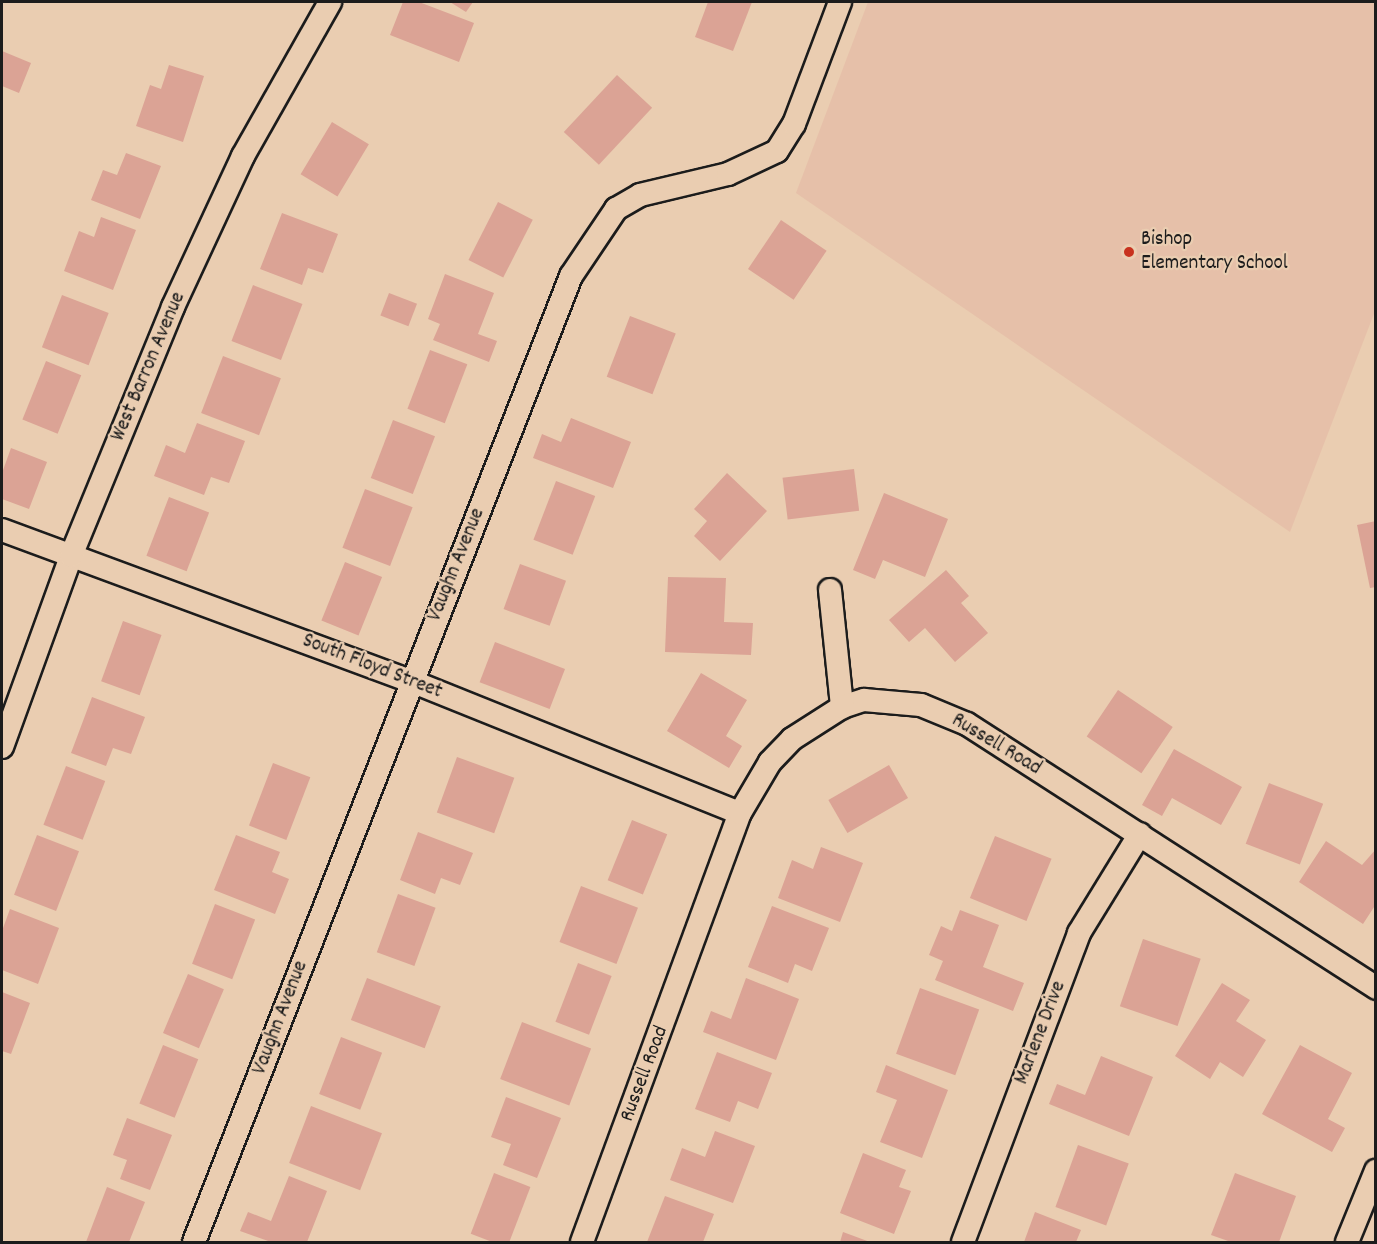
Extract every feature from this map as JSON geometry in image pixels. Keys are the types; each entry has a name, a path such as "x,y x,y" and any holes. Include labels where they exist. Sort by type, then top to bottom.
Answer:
{"street":[{"name":"West Barron Avenue","path":"2,747 71,556 173,307 243,156 330,2"},
{"name":"Vaughn Avenue","path":"194,1242 411,681 572,276 616,209 639,195 728,174 777,151 794,124 840,2"},
{"name":"South Floyd Street","path":"2,530 411,681 740,813"},
{"path":"830,590 842,707"},
{"name":"Russell Road","path":"582,1242 740,813 770,762 792,739 842,707 864,700 921,705 967,724 1376,988"},
{"name":"Marlene Drive","path":"963,1242 1079,933 1140,834"},
{"path":"1347,1242 1376,1171"}],"shaded area":[{"name":"Bishop Elementary School","path":"868,2 1375,2 1375,311 1290,532 796,193"}],"building":[{"path":"403,2 419,2 474,23 459,62 390,35"},
{"path":"450,2 473,2 466,12"},
{"path":"708,2 752,2 733,51 695,37"},
{"path":"2,51 31,63 19,93 2,86"},
{"path":"169,65 204,76 183,142 136,126 150,85 161,89"},
{"path":"617,75 652,108 599,165 564,132"},
{"path":"332,122 369,144 337,196 301,174"},
{"path":"126,153 161,166 140,219 91,200 103,170 117,175"},
{"path":"498,202 533,220 503,278 468,260"},
{"path":"282,213 338,234 323,273 308,268 302,285 260,269"},
{"path":"101,217 136,230 113,290 64,271 79,231 94,237"},
{"path":"781,220 827,251 794,300 748,269"},
{"path":"445,274 494,293 478,334 497,341 489,362 433,340 440,324 428,319"},
{"path":"253,285 302,304 281,360 231,341"},
{"path":"389,293 417,304 408,326 380,315"},
{"path":"62,295 109,313 89,365 42,347"},
{"path":"630,316 676,334 652,394 607,377"},
{"path":"430,350 467,364 445,423 407,409"},
{"path":"223,356 281,378 259,435 201,413"},
{"path":"46,361 81,375 58,434 22,419"},
{"path":"571,418 631,442 613,488 533,458 542,434 561,442"},
{"path":"393,420 435,436 413,494 371,478"},
{"path":"197,423 245,441 229,483 211,477 204,495 154,476 166,445 185,453"},
{"path":"11,448 47,462 29,509 2,499 2,473"},
{"path":"854,469 859,511 788,519 783,478"},
{"path":"727,473 767,511 720,561 694,536 707,521 694,509"},
{"path":"556,481 595,496 573,555 533,540"},
{"path":"365,489 413,507 390,566 342,548"},
{"path":"884,493 948,519 925,577 883,560 875,579 853,570"},
{"path":"169,497 209,512 187,571 146,556"},
{"path":"1376,521 1376,587 1370,588 1357,525"},
{"path":"345,562 382,577 358,635 321,620"},
{"path":"520,564 566,581 550,626 504,609"},
{"path":"946,570 969,596 961,603 988,633 955,662 925,628 909,642 889,620"},
{"path":"668,577 726,578 724,622 753,623 751,655 665,652"},
{"path":"123,621 162,635 140,695 101,681"},
{"path":"495,642 565,669 550,709 480,682"},
{"path":"701,673 747,700 726,736 742,746 729,768 667,731"},
{"path":"1118,690 1173,727 1141,773 1087,736"},
{"path":"92,697 145,717 131,754 113,748 106,766 71,753"},
{"path":"1174,749 1242,787 1221,825 1172,798 1162,816 1142,805"},
{"path":"457,757 514,778 494,833 437,812"},
{"path":"273,763 310,777 286,840 249,826"},
{"path":"889,765 908,798 847,833 828,800"},
{"path":"66,766 105,781 83,840 43,825"},
{"path":"1269,783 1323,804 1300,864 1246,844"},
{"path":"632,820 667,834 643,895 608,880"},
{"path":"418,832 473,853 460,885 441,878 435,894 400,880"},
{"path":"37,835 79,851 56,911 14,895"},
{"path":"236,835 280,852 272,872 289,879 275,914 214,890"},
{"path":"995,836 1052,859 1026,921 970,898"},
{"path":"1326,841 1362,865 1376,849 1376,904 1363,924 1299,882"},
{"path":"821,847 863,863 840,922 778,898 792,860 813,869"},
{"path":"581,886 638,908 616,964 559,942"},
{"path":"398,894 436,908 414,966 377,952"},
{"path":"215,904 255,919 232,979 192,964"},
{"path":"772,906 829,928 812,971 795,964 788,983 748,967"},
{"path":"10,909 59,928 38,984 2,970 2,931"},
{"path":"960,910 999,925 983,967 1024,983 1013,1011 935,980 943,961 929,955 941,926 952,931"},
{"path":"1143,939 1201,959 1178,1026 1120,1006"},
{"path":"578,963 612,976 589,1035 555,1022"},
{"path":"188,974 224,989 199,1048 163,1033"},
{"path":"367,978 441,1006 425,1048 351,1020"},
{"path":"746,978 799,999 776,1060 703,1032 711,1011 731,1019"},
{"path":"1222,983 1250,1000 1236,1021 1266,1040 1243,1077 1220,1062 1210,1079 1175,1056"},
{"path":"920,988 979,1010 955,1075 896,1054"},
{"path":"2,992 30,1003 11,1054 2,1051"},
{"path":"522,1022 591,1049 569,1105 500,1079"},
{"path":"341,1037 382,1053 360,1110 319,1094"},
{"path":"163,1045 198,1059 175,1118 139,1103"},
{"path":"1300,1045 1352,1073 1328,1119 1345,1128 1332,1152 1262,1114"},
{"path":"717,1052 772,1073 758,1109 738,1101 730,1122 695,1109"},
{"path":"1101,1056 1153,1077 1129,1136 1049,1104 1057,1084 1085,1095"},
{"path":"886,1065 948,1090 922,1158 880,1142 897,1100 876,1092"},
{"path":"506,1097 561,1118 537,1178 503,1165 511,1144 491,1137"},
{"path":"311,1106 382,1133 360,1190 289,1163"},
{"path":"127,1118 172,1135 150,1190 120,1179 127,1160 113,1155"},
{"path":"715,1131 755,1146 733,1203 670,1180 682,1148 705,1157"},
{"path":"1078,1145 1129,1163 1106,1225 1055,1207"},
{"path":"863,1153 906,1170 899,1187 911,1191 894,1234 840,1213"},
{"path":"494,1173 530,1187 509,1242 492,1242 471,1234"},
{"path":"1235,1173 1296,1196 1279,1242 1231,1242 1211,1235"},
{"path":"289,1176 327,1191 307,1242 271,1242 240,1231 248,1212 271,1221"},
{"path":"107,1187 145,1202 129,1242 86,1242"},
{"path":"665,1196 714,1214 703,1242 647,1242"},
{"path":"1035,1212 1081,1230 1076,1242 1024,1242"},
{"path":"843,1232 870,1242 840,1242"}],"place":[{"name":"Bishop Elementary School","path":"1129,252"}]}
